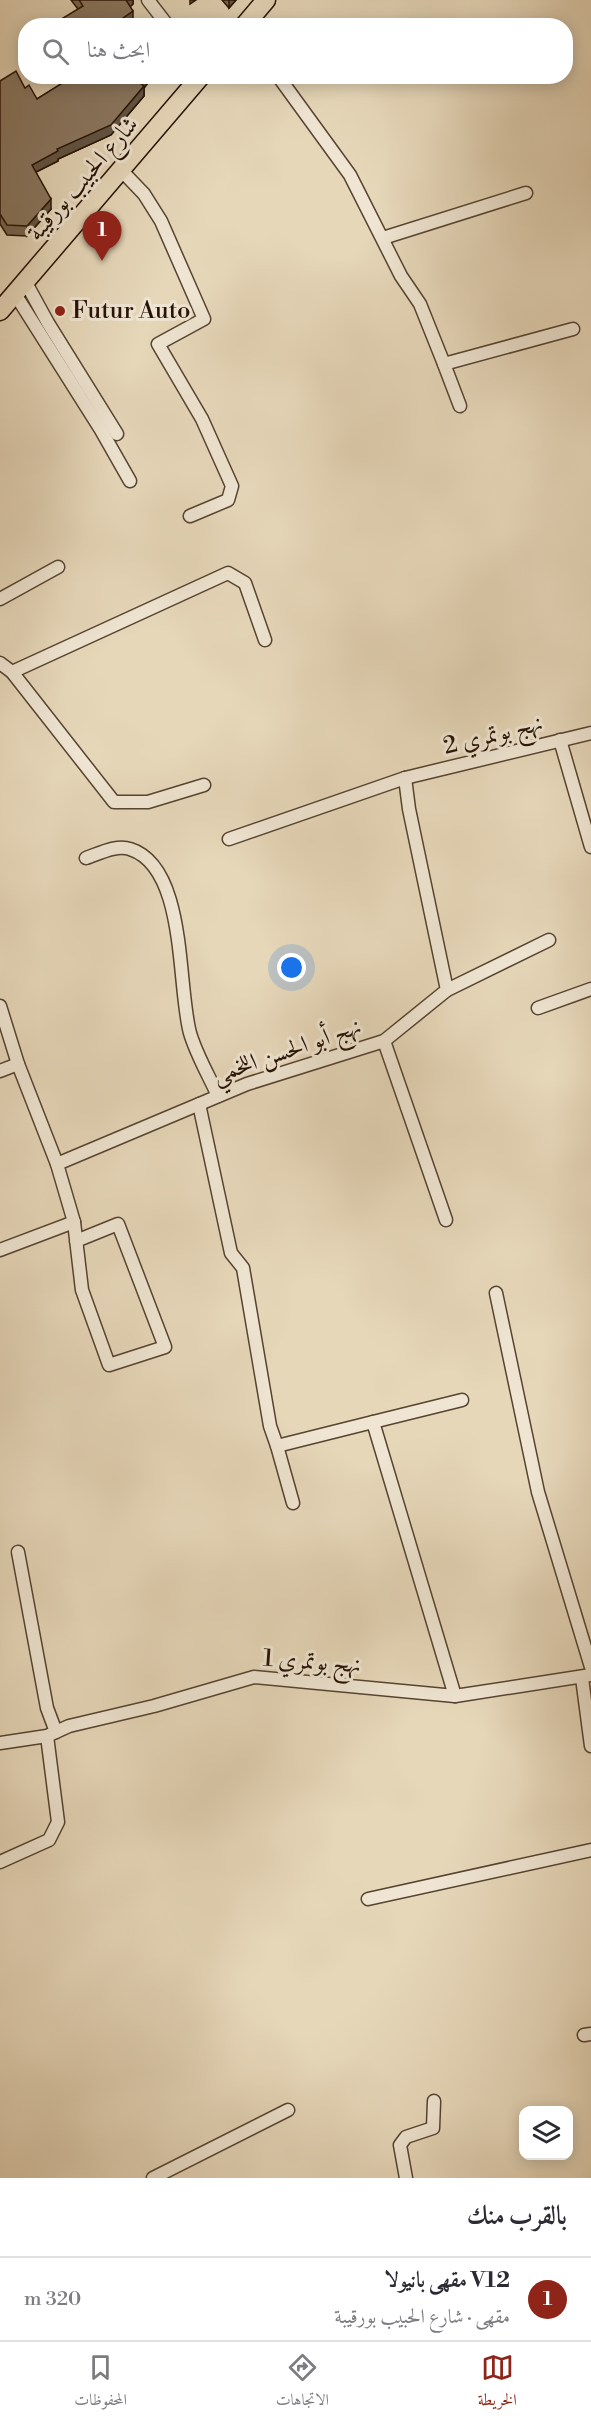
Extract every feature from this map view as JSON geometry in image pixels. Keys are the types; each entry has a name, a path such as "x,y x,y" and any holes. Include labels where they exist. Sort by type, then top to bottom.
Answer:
{"main road":[{"path":"251,18 266,0"},
{"name":"شارع الحبيب بورقيبة","path":"9,299 122,171 194,84"}],"street":[{"path":"148,0 162,18"},
{"path":"284,84 350,175 402,276 420,304 460,405"},
{"path":"122,171 144,194 161,221 204,319 158,344 202,419 232,486 228,500 190,516"},
{"path":"382,238 526,193"},
{"path":"9,299 48,323 117,434"},
{"path":"9,299 101,430 130,481"},
{"path":"444,364 573,329"},
{"path":"0,599 58,567"},
{"path":"12,672 228,573 245,583 265,640"},
{"path":"0,663 12,672 114,802 148,802 204,785"},
{"name":"نهج بوتمري 2","path":"229,839 405,778 591,733"},
{"path":"560,740 591,847"},
{"path":"405,778 409,809 447,990"},
{"path":"86,858 120,848 131,849 155,864 171,898 190,1034 218,1096"},
{"name":"نهج أبو الحسن اللخمي","path":"57,1164 247,1084 384,1041 447,990 549,940"},
{"path":"538,1008 591,989"},
{"path":"0,1006 18,1064 57,1164 74,1222 76,1241 82,1290 109,1365 165,1347 118,1224 76,1241"},
{"path":"384,1041 447,1220"},
{"path":"0,1071 18,1064"},
{"path":"199,1104 231,1253 243,1268 270,1426 293,1503"},
{"path":"0,1250 74,1222"},
{"path":"496,1293 538,1492 591,1667"},
{"path":"277,1446 462,1400"},
{"path":"373,1422 455,1696"},
{"path":"0,1862 49,1840 58,1822 52,1734 18,1552"},
{"name":"نهج بوتمري 1","path":"0,1743 52,1734 69,1726 154,1706 254,1677 455,1696 586,1677"},
{"path":"586,1677 591,1746"},
{"path":"368,1899 591,1850"},
{"path":"406,2178 400,2145 406,2137 433,2128 434,2101"},
{"path":"153,2178 288,2110"}],"building":[{"path":"79,0 126,0 133,11 123,18 63,18 83,6"},
{"path":"16,71 18,84 23,84 25,88 29,85 37,99 61,84 141,84 144,86 111,125 57,149 58,151 32,165 51,199 27,226 7,225 0,214 0,81"}],"place":[{"name":"V12 مقهى بانيولا","path":"102,261"},
{"name":"Futur Auto","path":"60,311"}]}
